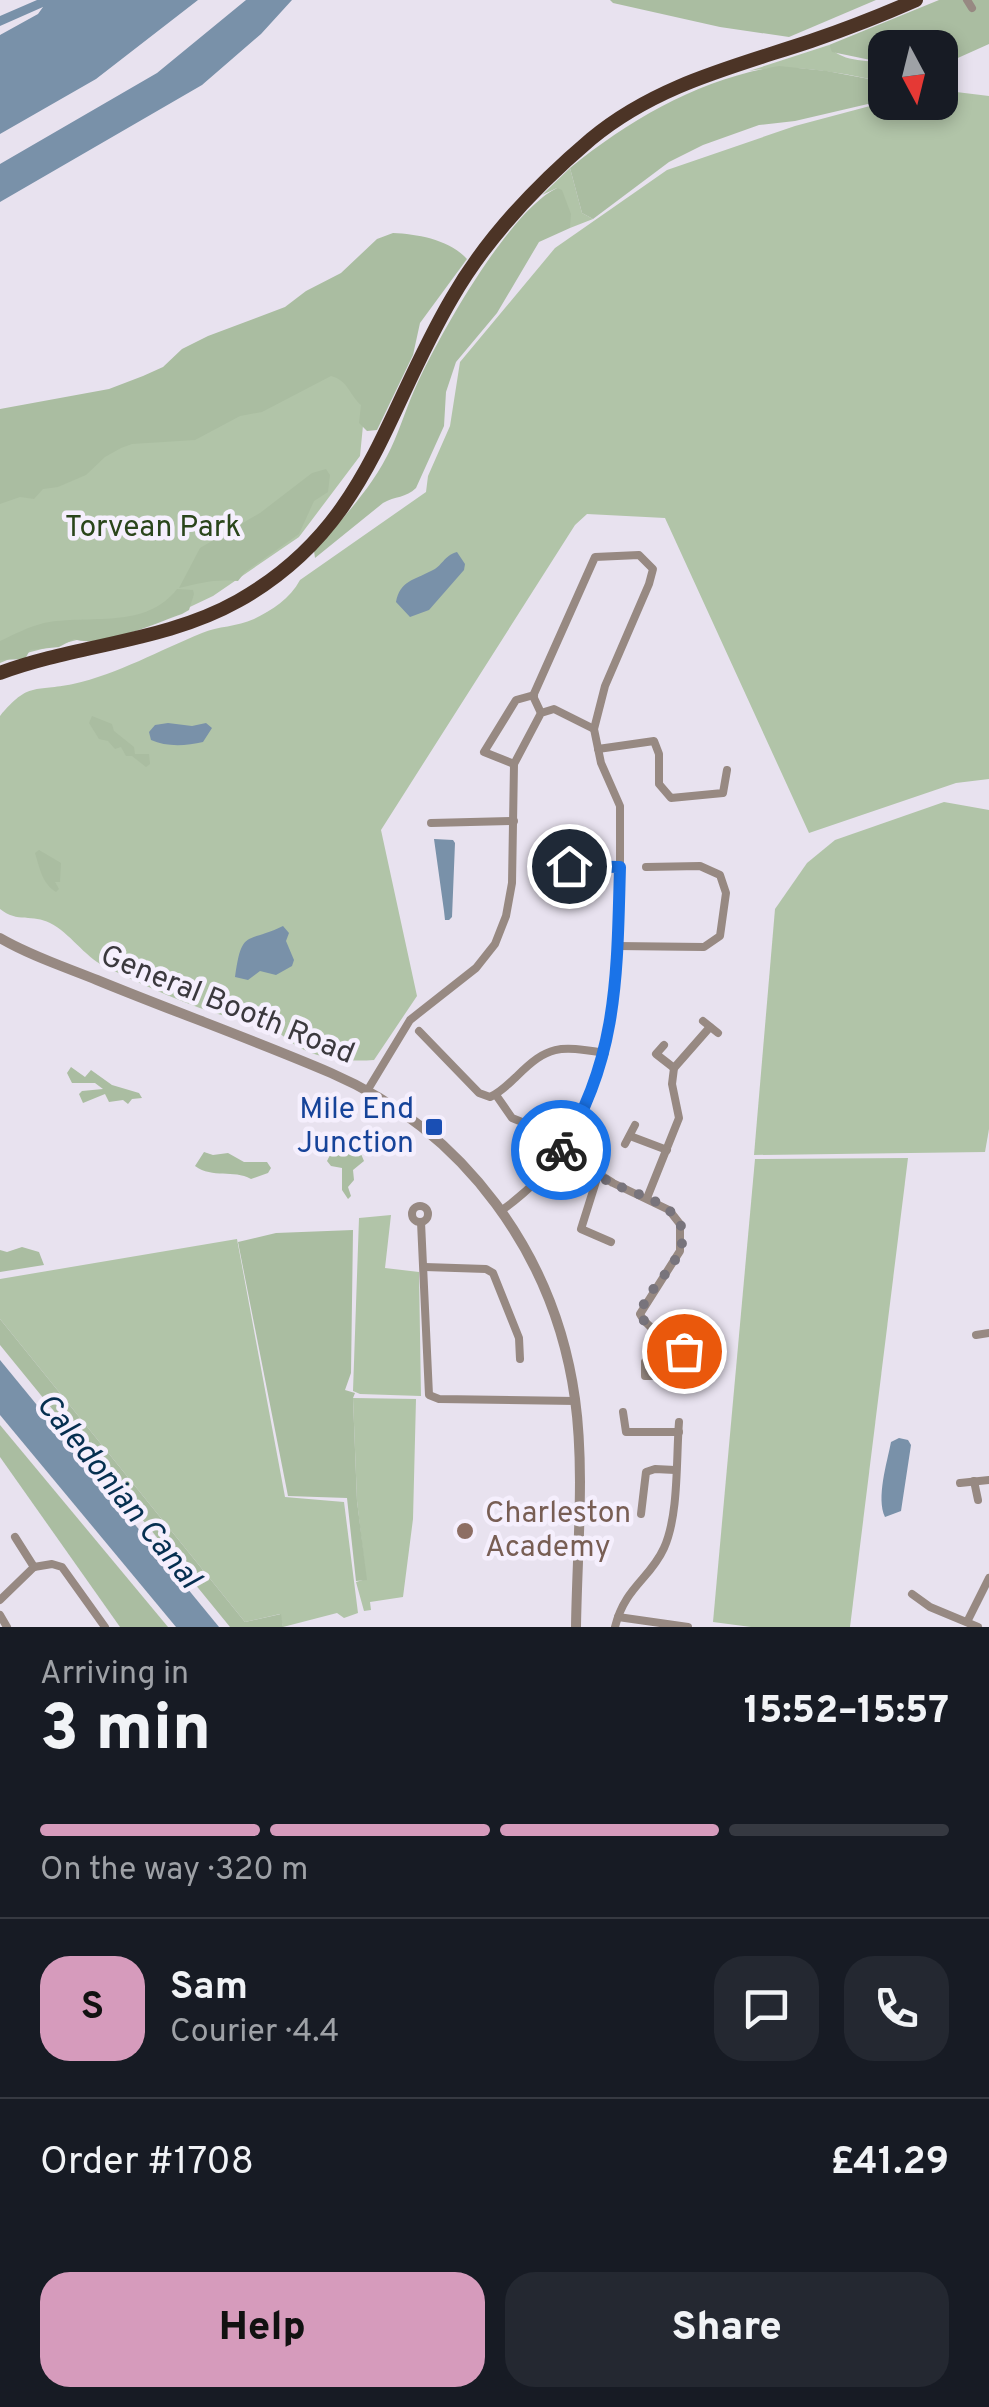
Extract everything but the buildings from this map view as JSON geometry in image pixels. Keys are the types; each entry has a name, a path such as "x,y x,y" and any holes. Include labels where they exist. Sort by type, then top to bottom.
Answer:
{"highway":[{"path":"0,672 183,625 239,600 284,569 313,545 341,512 367,472 424,348 476,262 556,170 594,136 666,92 720,68 810,41 916,0"}],"street":[{"path":"502,1210 537,1180 561,1150 589,1101 605,1052 615,994 620,806 601,763 594,729 605,686 653,569 639,555 595,557 534,694 541,713"},
{"path":"514,764 484,752 516,700 534,694"},
{"path":"366,1091 410,1020 432,999 462,980 495,944 510,900 514,764 541,713 554,709 594,729"},
{"path":"598,749 654,741 659,754 658,784 671,798 722,793 727,770"},
{"path":"431,822 514,821"},
{"path":"569,866 620,867"},
{"path":"587,878 588,866"},
{"path":"673,866 673,882"},
{"path":"617,946 704,946 720,936 726,893 720,875 700,866 646,867"},
{"name":"General Booth Road","path":"0,938 74,972 332,1073 429,1132 476,1178 502,1210 545,1286 561,1331 576,1401 576,1627"},
{"path":"432,1026 421,1033 484,1096 496,1095 542,1053 605,1052"},
{"path":"647,1198 679,1118 674,1068 710,1027"},
{"path":"664,1044 651,1052 674,1068"},
{"path":"496,1095 505,1111 532,1127 533,1114"},
{"path":"635,1125 628,1140 667,1150"},
{"path":"561,1150 598,1175 675,1216 682,1242 675,1259 640,1309 640,1317 684,1351 690,1365 680,1376 641,1376 645,1362"},
{"path":"597,1253 606,1240 582,1231 580,1226 598,1175"},
{"path":"420,1222 429,1395 439,1399 576,1401"},
{"path":"424,1267 486,1269 492,1273 503,1293 520,1354 506,1350"},
{"path":"976,1336 989,1334"},
{"path":"622,1412 622,1433 679,1427 671,1526 665,1546 625,1598 616,1622 688,1627"},
{"path":"641,1514 638,1500 646,1472 676,1470"},
{"path":"960,1484 989,1480"},
{"path":"974,1482 978,1500"},
{"path":"14,1537 34,1567"},
{"path":"0,1600 34,1567 52,1564 62,1567 104,1627"},
{"path":"967,1622 989,1578"},
{"path":"912,1594 930,1607 978,1627"},
{"path":"0,1615 6,1627"}],"green space":[{"path":"610,0 876,0 789,37 720,27"},
{"path":"939,0 989,0 989,44 958,58 958,30 868,30 868,59 832,52 829,45"},
{"path":"829,45 839,55 868,61 868,79 801,69 749,71"},
{"path":"779,66 868,79 868,104 759,125 703,145 669,162 593,219 582,213 570,168 668,103 750,72"},
{"path":"958,92 989,96 989,779 956,783 809,833 665,518 587,514 575,525 381,830 417,996 374,1060 340,1060 318,1055 260,1021 232,1018 183,1002 104,966 50,923 13,916 0,909 0,716 18,697 106,674 202,633 254,619 280,603 300,580 426,492 428,476 450,426 460,362 555,248 667,170 795,126 868,107 868,120 958,120"},
{"path":"570,168 582,213 593,219 570,228 570,214 557,188 542,195"},
{"path":"557,188 562,190 571,214 570,228 539,242 497,313 456,362 446,392 444,426 416,488 383,503 315,558 314,551 384,462 428,362 478,276 518,221"},
{"path":"393,233 433,239 467,259 420,323 413,355 377,430 367,431 359,423 361,405 345,385 331,376 262,412 240,416 195,440 132,444 105,457 86,475 43,489 34,499 20,497 0,504 0,409 109,389 143,376 208,336 285,307 341,273 377,239"},
{"name":"Torvean Park","path":"335,372 366,395 360,456 299,537 213,596 173,615 0,663 0,500 124,442"},
{"path":"326,469 330,475 328,492 314,501 299,534 238,581 179,588 200,548 260,513 312,473"},
{"path":"177,589 193,590 194,594 189,610 182,614 112,638 74,639 59,647 30,650 25,659 0,660 0,641 27,629 44,623 133,615 164,602"},
{"path":"92,716 112,724 114,731 134,747 135,754 149,754 150,764 146,767 126,756 121,747 115,749 108,741 99,739 89,723"},
{"path":"944,802 989,810 989,1129 985,1152 754,1155 775,909 807,863 835,840"},
{"path":"39,850 61,863 56,892 42,875 35,853"},
{"path":"71,1067 85,1077 91,1070 112,1085 139,1093 142,1098 132,1099 128,1104 123,1100 109,1102 105,1094 83,1103 79,1094 82,1091 103,1089 95,1083 72,1083 67,1073"},
{"path":"204,1152 228,1153 244,1162 267,1162 271,1168 251,1179 209,1172 195,1166"},
{"path":"361,1154 364,1161 353,1170 348,1199 342,1190 342,1168 327,1161 330,1155"},
{"path":"908,1158 850,1627 751,1627 713,1622 755,1159"},
{"path":"391,1215 385,1268 419,1272 421,1396 353,1391 359,1218"},
{"path":"353,1230 351,1373 345,1390 355,1393 357,1501 367,1580 356,1581 347,1498 288,1496 238,1242 276,1233"},
{"path":"237,1239 285,1497 344,1502 358,1613 344,1618 337,1613 283,1627 280,1614 245,1622 0,1319 0,1279"},
{"path":"22,1247 39,1252 44,1265 0,1272 0,1250"},
{"path":"0,1319 245,1622 281,1614 283,1627 230,1627 0,1345"},
{"path":"353,1398 416,1399 413,1519 403,1597 370,1602 371,1610 364,1611 356,1582 366,1579 357,1501"},
{"path":"0,1425 168,1627 120,1627 0,1457"}],"water":[{"path":"37,0 198,0 96,79 0,134 0,35 38,14 43,7 0,26 0,16"},
{"path":"246,0 292,0 261,34 202,85 0,202 0,164 157,73"},
{"path":"457,552 465,564 464,570 429,610 410,617 396,602 401,590"},
{"path":"206,723 212,728 203,742 170,745 151,740 149,732 155,725"},
{"path":"434,839 455,843 449,920 445,920"},
{"path":"283,926 289,933 286,941 294,960 292,966 276,975 260,971 248,980 235,977 244,944"},
{"path":"0,1360 219,1627 176,1627 0,1415"},
{"path":"899,1438 911,1445 901,1511 885,1517 883,1480 891,1442"}],"way so far":[{"path":"561,1150 613,1184 661,1204 680,1224 680,1250 640,1314 641,1320 684,1351"}],"place":[{"name":"Mile End Junction","path":"434,1127"},
{"name":"Charleston Academy","path":"465,1531"}],"route":[{"path":"561,1150 589,1101 605,1052 615,994 620,867 569,866"}],"water label":[{"name":"Caledonian Canal","path":"117,1492"}]}
